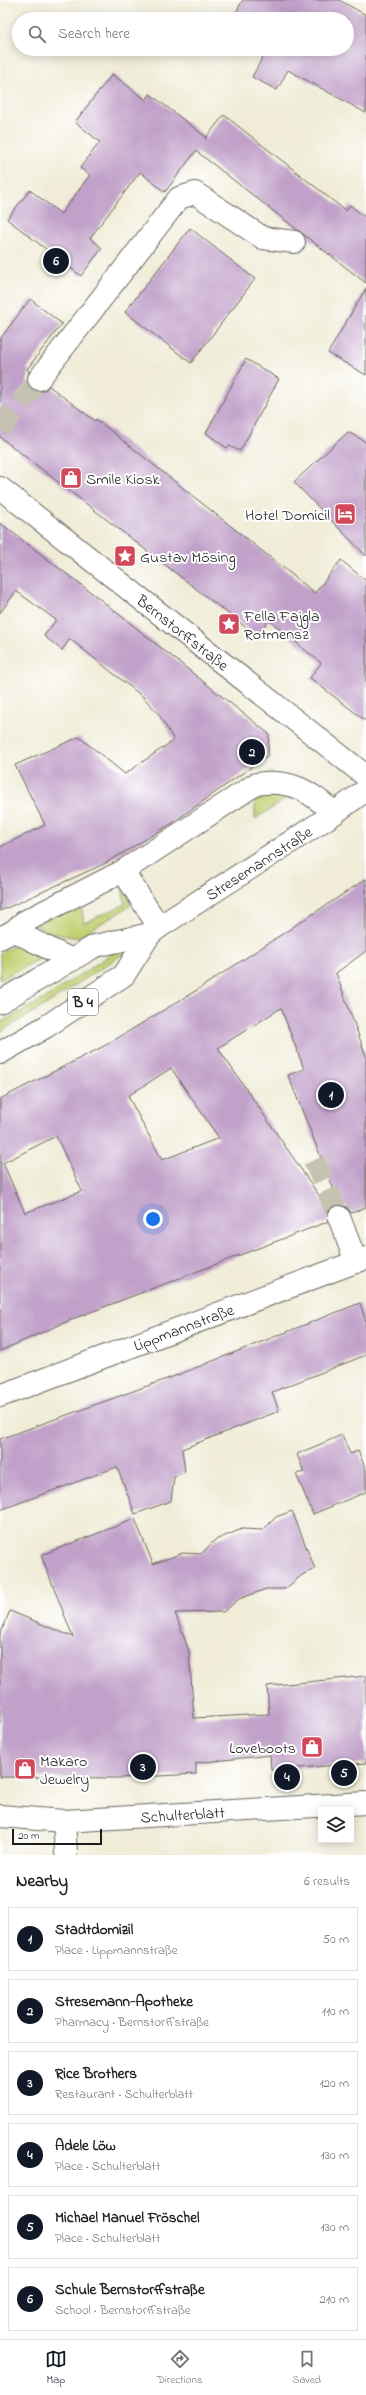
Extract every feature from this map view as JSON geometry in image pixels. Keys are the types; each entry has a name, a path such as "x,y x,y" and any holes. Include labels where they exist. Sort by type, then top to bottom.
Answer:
{"street":[{"path":"39,379 179,198 195,193 263,238 294,242"},
{"name":"Bernstorffstraße","path":"0,488 366,776"},
{"path":"7,935 24,922 123,872 256,784 278,782 305,789 335,813"},
{"name":"Stresemannstraße","path":"0,1002 95,946 155,931 335,813 366,790"},
{"path":"123,872 155,931"},
{"name":"Stresemannstraße","path":"0,1053 47,1026 124,975 155,931"},
{"path":"7,935 72,960"},
{"path":"339,1217 361,1260"},
{"name":"Lippmannstraße","path":"0,1396 361,1260"},
{"name":"Schulterblatt","path":"0,1816 64,1821 366,1803"},
{"path":"64,1821 66,1853"}],"green space":[{"path":"262,790 289,797 255,819 255,795"},
{"path":"122,887 128,891 130,906 77,938 51,933 35,925 81,903 84,923 125,904"},
{"path":"128,943 132,948 47,1004 0,1032 0,1023 44,999"},
{"path":"16,945 45,956 0,980 0,953"}],"building":[{"path":"243,0 339,0 366,15 366,113 288,70 277,90 252,77 263,56 354,56 354,12 236,12"},
{"path":"112,74 146,100 150,94 206,137 205,139 224,115 346,211 350,205 366,218 366,283 196,151 165,192 140,172 90,238 102,248 81,276 7,219 30,190 61,214 90,175 80,168 100,142 75,122"},
{"path":"190,228 255,279 191,363 125,312"},
{"path":"366,288 366,375 328,353"},
{"path":"30,299 62,324 27,369 29,371 27,383 31,389 43,391 49,386 95,421 96,419 315,593 341,560 366,581 366,721 310,678 321,663 269,620 257,636 0,437 0,339"},
{"path":"246,359 279,379 240,451 229,446 227,448 206,433"},
{"name":"Hotel Domicil","path":"348,432 366,442 366,556 294,482"},
{"path":"0,523 101,600 269,734 268,755 171,824 106,863 0,911 0,847 45,825 15,765 79,737 125,774 174,740 158,713 143,697 70,639 62,650 44,636 56,620 16,591 0,613"},
{"path":"366,879 366,951 336,973 366,1056 366,1207 351,1213 347,1207 340,1205 288,1075 304,1069 281,1008 218,1048 329,1210 327,1222 75,1318 0,1351 0,1099 106,1045 197,990","holes":["171,1068 219,1138 162,1160 128,1096","56,1136 82,1191 25,1213 3,1163"]},
{"path":"360,1303 366,1322 366,1355 272,1392 279,1411 182,1449 185,1472 174,1477 171,1501 135,1514 117,1467 0,1510 0,1439 175,1376"},
{"path":"342,1435 350,1454 358,1451 366,1470 366,1492 313,1514 296,1474 304,1472 297,1454"},
{"path":"292,1511 315,1569 302,1575 285,1589 266,1589 239,1599 223,1612 175,1613 189,1651 194,1718 269,1714 267,1686 366,1676 366,1763 271,1770 270,1755 196,1763 196,1774 120,1778 0,1777 0,1634 10,1611 73,1637 41,1555 135,1519 153,1564 183,1553 201,1554 215,1540 242,1529 263,1530 276,1517"}],"tunnel":[{"path":"0,429 39,379"},
{"path":"314,1160 339,1217"}],"place":[{"name":"Schule Bernstorffstraße","path":"56,261"},
{"name":"Smile Kiosk","path":"71,478"},
{"name":"Hotel Domicil","path":"345,514"},
{"name":"Gustav Mösing","path":"125,556"},
{"name":"Fella Fajgla Rotmensz","path":"229,624"},
{"name":"Stresemann-Apotheke","path":"252,752"},
{"name":"Stadtdomizil","path":"331,1095"},
{"name":"Loveboots","path":"312,1747"},
{"name":"Rice Brothers","path":"143,1767"},
{"name":"Makaro Jewelry","path":"25,1769"},
{"name":"Michael Manuel Fröschel","path":"344,1773"},
{"name":"Adele Löw","path":"287,1777"}]}
